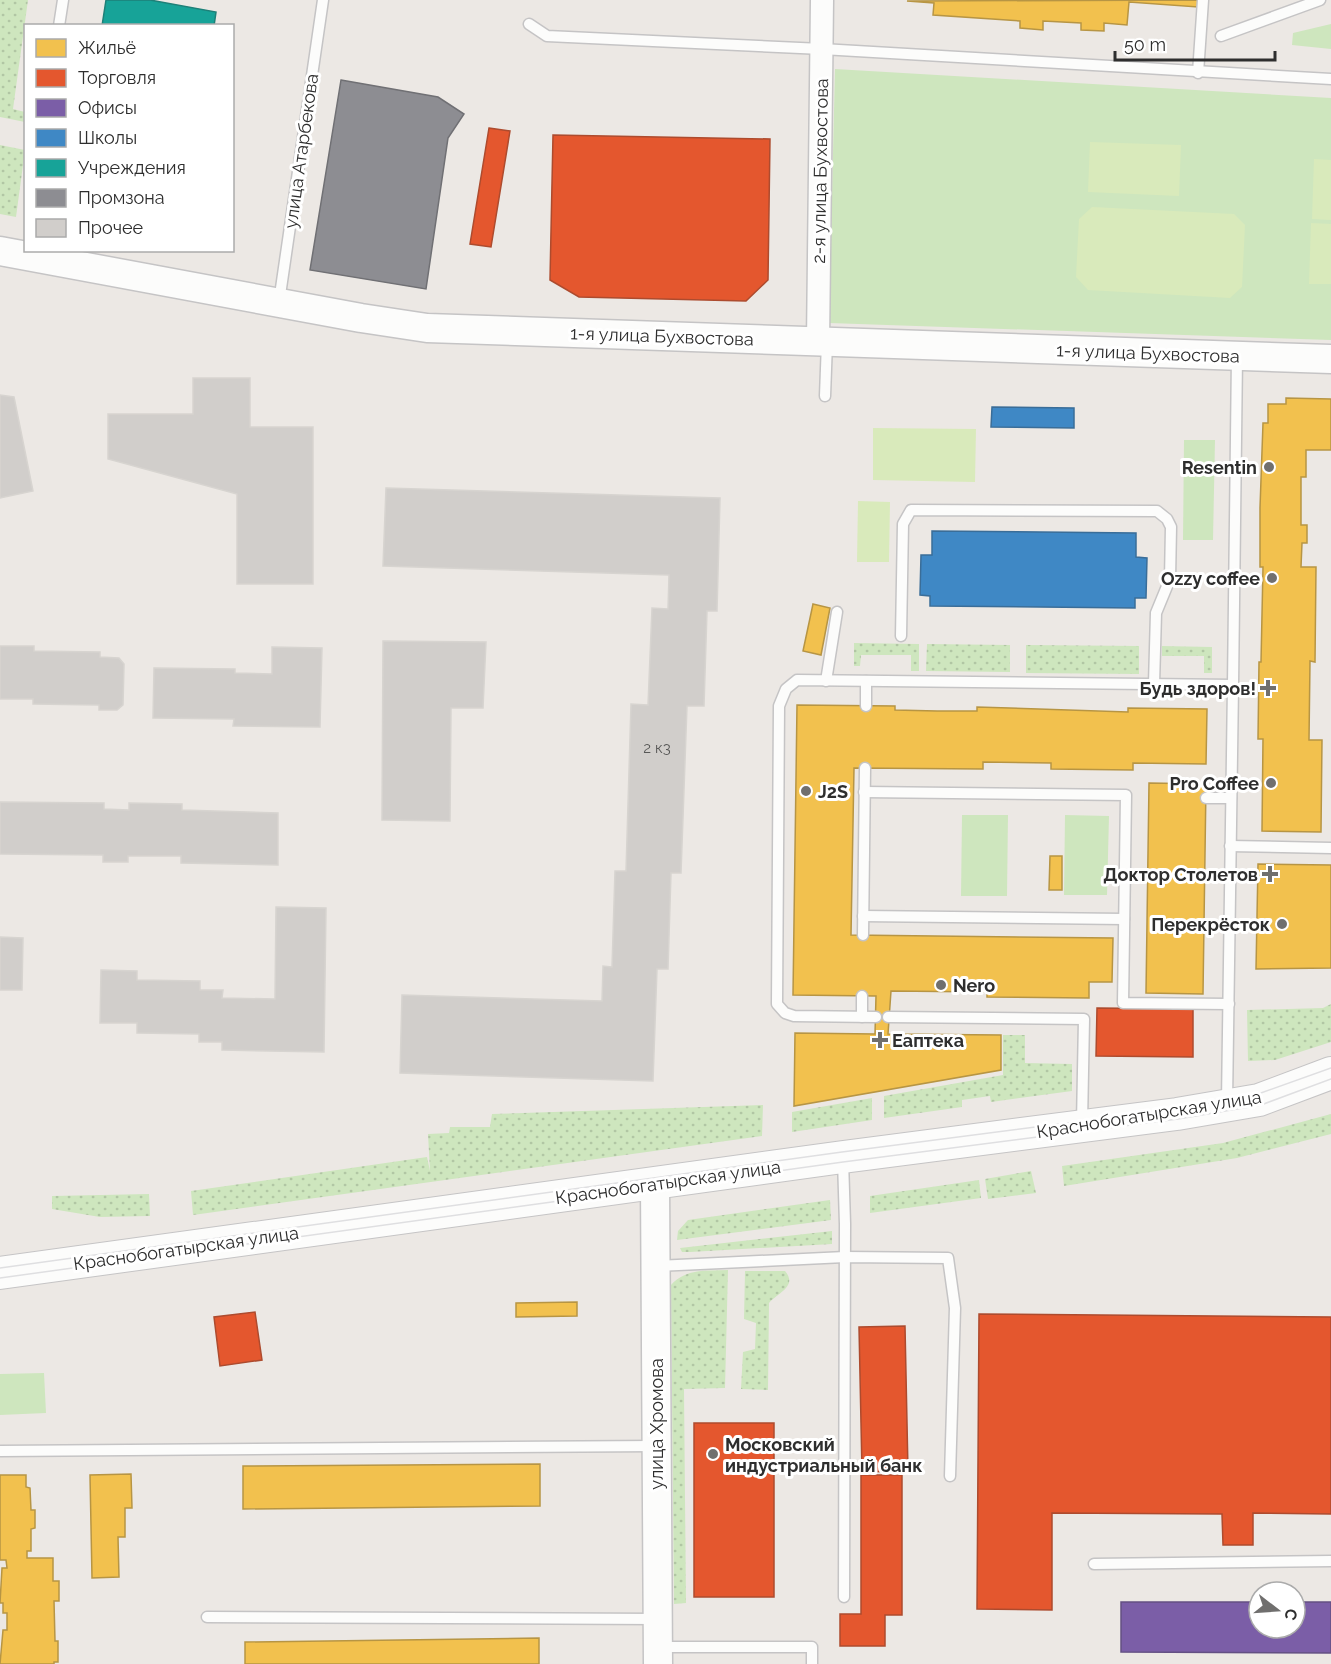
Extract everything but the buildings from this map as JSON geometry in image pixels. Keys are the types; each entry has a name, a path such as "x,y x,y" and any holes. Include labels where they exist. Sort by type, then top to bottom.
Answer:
{"main road":[{"name":"Краснобогатырская улица","path":"0,1273 843,1157 1082,1127 1259,1100 1331,1073"}],"street":[{"name":"2-я улица Бухвостова","path":"822,0 822,342"},
{"name":"1-я улица Бухвостова","path":"17,251 279,303 427,328 1331,359"},
{"name":"улица Хромова","path":"655,1184 657,1643"}],"lane":[{"path":"59,24 63,0"},
{"name":"улица Атарбекова","path":"279,303 323,0"},
{"path":"1198,72 1203,0"},
{"path":"1221,36 1320,0"},
{"path":"529,24 547,36 822,49 1331,79"},
{"path":"822,342 825,396"},
{"path":"1227,1105 1237,356"},
{"path":"901,636 903,524 910,510 915,508 1157,511 1167,519 1171,527 1170,574 1156,609 1154,684"},
{"path":"826,681 837,612"},
{"path":"876,1017 790,1015 780,1009 776,996 779,706 786,689 797,680 1233,685"},
{"path":"866,681 866,706"},
{"path":"863,935 865,768"},
{"path":"864,792 1126,795 1123,1003 1228,1004"},
{"path":"1206,798 1231,798"},
{"path":"1230,846 1331,848"},
{"path":"863,916 1124,919"},
{"path":"862,996 862,1017"},
{"path":"888,1017 1083,1019 1082,1127"},
{"path":"843,1157 844,1597"},
{"path":"655,1266 845,1257 948,1258 955,1308 950,1476"},
{"path":"0,1451 655,1446"},
{"path":"1094,1563 1331,1561"},
{"path":"207,1617 657,1643 812,1647 812,1664"}],"green space":[{"path":"0,0 28,0 13,109 24,112 24,122 0,117"},
{"path":"1331,24 1331,49 1292,45 1293,33"},
{"path":"835,69 1331,98 1331,340 829,323"},
{"path":"1090,142 1181,145 1179,196 1088,192"},
{"path":"0,145 24,150 24,157 16,217 0,214"},
{"path":"1314,159 1331,160 1331,220 1312,219"},
{"path":"1092,207 1234,214 1245,225 1242,287 1230,298 1088,290 1076,277 1079,219"},
{"path":"1311,223 1331,224 1331,284 1309,284"},
{"path":"873,428 976,429 975,482 873,480"},
{"path":"1184,440 1215,440 1213,540 1183,540"},
{"path":"858,501 890,502 889,562 857,562"},
{"path":"854,643 919,644 919,671 911,671 911,655 861,655 860,666 854,666"},
{"path":"927,644 1010,645 1010,672 926,671"},
{"path":"1026,645 1139,646 1139,674 1026,673"},
{"path":"1162,646 1212,647 1212,673 1204,673 1204,656 1162,656"},
{"path":"962,815 1008,815 1007,896 961,896"},
{"path":"1065,815 1109,816 1107,895 1064,895"},
{"path":"1331,1004 1331,1042 1275,1060 1248,1061 1247,1010 1323,1008"},
{"path":"1003,1035 1025,1035 1025,1063 1072,1064 1072,1091 991,1102 990,1096 962,1100 962,1107 884,1118 884,1096 1003,1075"},
{"path":"872,1098 872,1120 792,1132 792,1112"},
{"path":"763,1105 762,1136 193,1215 191,1191 427,1157 430,1171 428,1134 449,1133 450,1127 490,1127 492,1114"},
{"path":"1331,1114 1331,1134 1237,1158 1064,1186 1062,1166 1223,1143"},
{"path":"1031,1171 1036,1193 988,1199 985,1179"},
{"path":"979,1180 981,1198 870,1213 870,1196"},
{"path":"149,1194 150,1216 100,1217 52,1209 52,1196"},
{"path":"830,1200 831,1220 677,1240 678,1231 688,1220"},
{"path":"832,1231 832,1244 690,1252 682,1252 680,1248"},
{"path":"728,1270 725,1388 684,1389 686,1603 674,1604 671,1285 690,1273"},
{"path":"745,1271 785,1271 789,1281 785,1289 769,1303 768,1390 741,1389 743,1352 755,1349 756,1323 744,1319"},
{"path":"44,1373 46,1413 0,1415 0,1374"}],"tram line":[{"path":"0,1268 842,1152 1176,1109 1258,1094 1331,1068"},
{"path":"0,1278 843,1162 1178,1119 1261,1105 1331,1079"}],"place":[{"name":"Resentin","path":"1269,467"},
{"name":"Ozzy coffee","path":"1272,578"},
{"name":"Будь здоров!","path":"1268,688"},
{"name":"Pro Coffee","path":"1271,783"},
{"name":"J2S","path":"806,791"},
{"name":"Доктор Столетов","path":"1270,874"},
{"name":"Перекрёсток","path":"1282,924"},
{"name":"Nero","path":"941,985"},
{"name":"Еаптека","path":"880,1040"},
{"name":"Московский индустриальный банк","path":"713,1454"}]}
